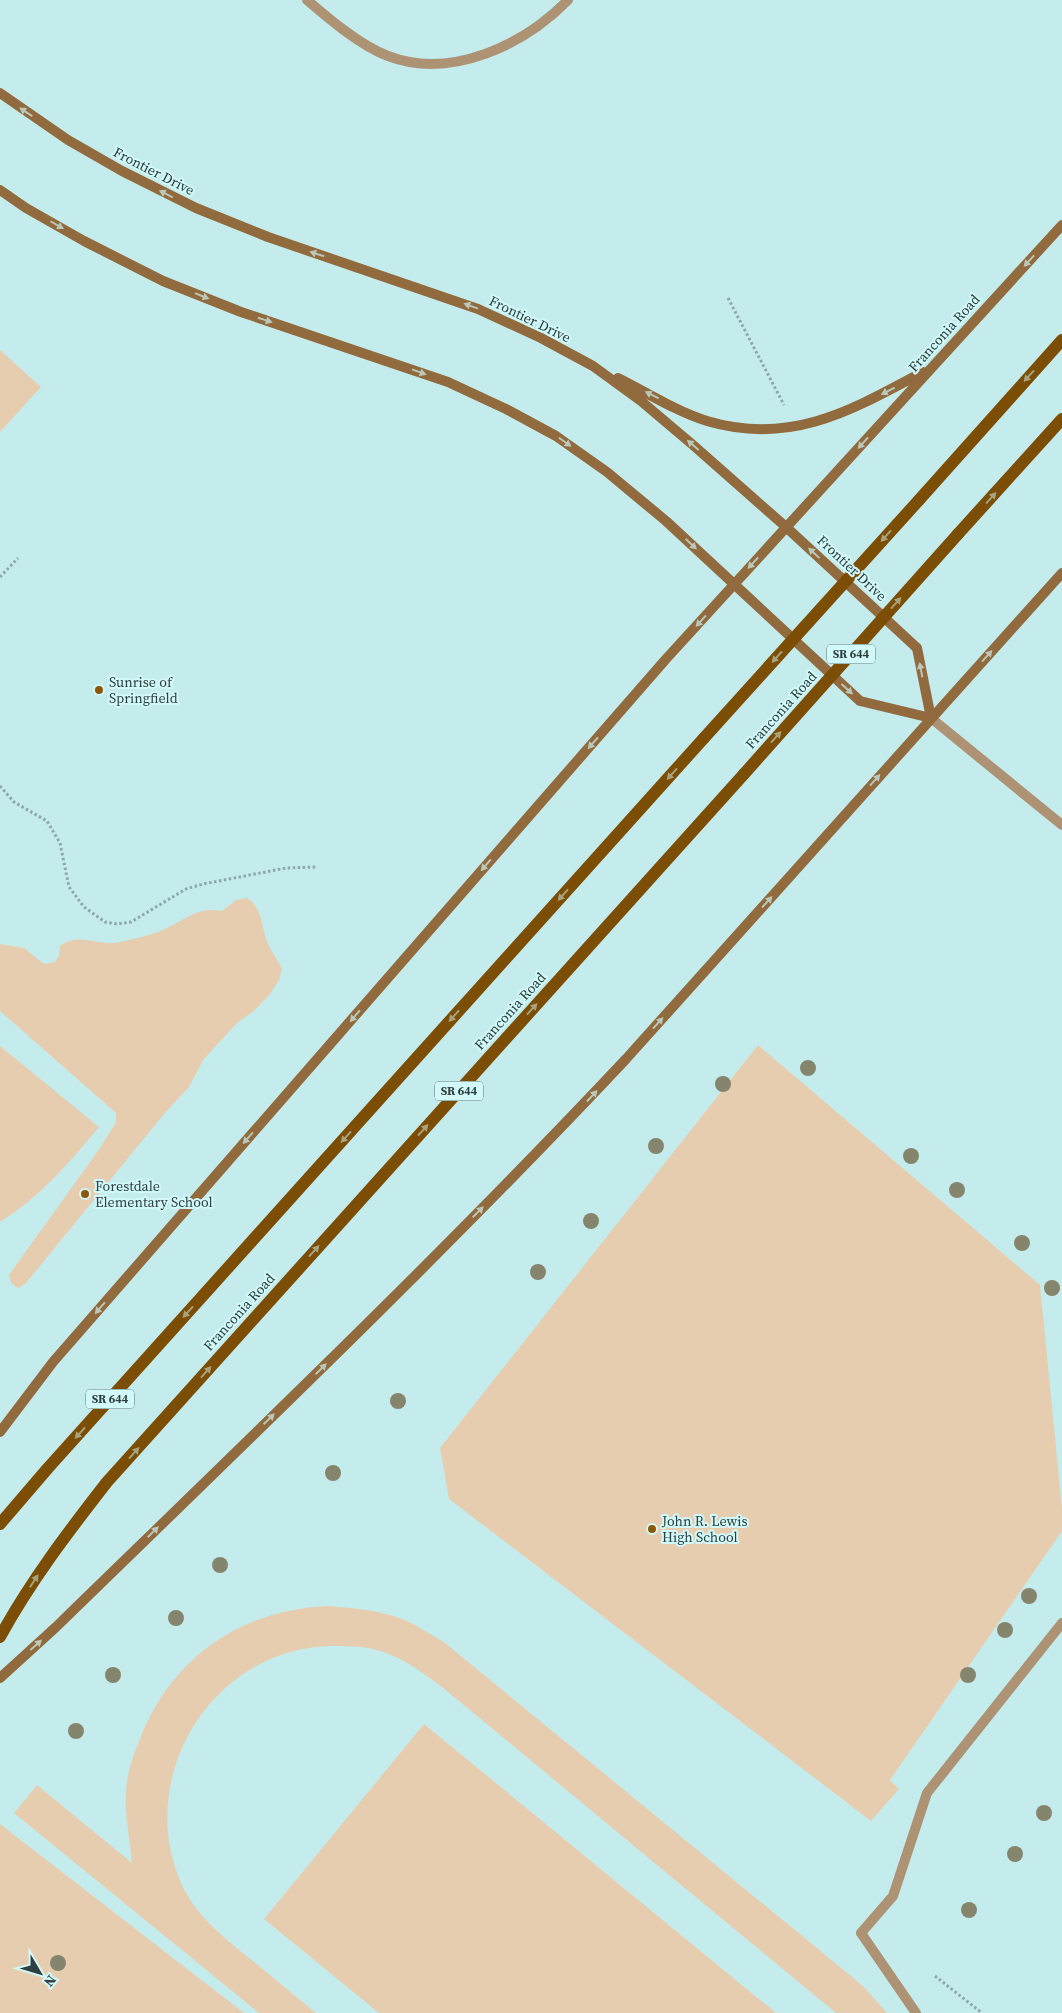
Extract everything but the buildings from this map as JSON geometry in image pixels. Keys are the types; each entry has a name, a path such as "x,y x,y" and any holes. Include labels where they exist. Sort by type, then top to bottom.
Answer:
{"main road":[{"name":"Frontier Drive","path":"0,94 68,140 122,171 196,208 268,237 478,309 541,338 593,366 648,407 786,527 917,648 931,718"},
{"path":"0,190 26,208 84,241 163,281 241,312 448,382 506,409 556,436 607,472 666,521 860,701 931,718"},
{"name":"Franconia Road","path":"0,1432 59,1355 666,660 1062,226"},
{"name":"SR 644","path":"0,1524 54,1461 1062,340"},
{"path":"593,366 706,420 737,428 770,429 826,420 855,408 931,369"},
{"name":"Franconia Road","path":"0,1638 12,1615 56,1548 107,1482 1062,419"},
{"path":"0,1678 70,1614 437,1254 558,1131 626,1059 1062,573"}],"street":[{"path":"307,0 337,25 388,56 424,65 466,61 499,47 530,32 555,13 568,0"},
{"path":"931,718 1062,825"},
{"path":"916,2013 861,1933 893,1896 927,1793 1062,1623"}],"path":[{"path":"728,298 784,405"},
{"path":"0,577 18,558"},
{"path":"0,786 14,802 47,821 54,830 60,843 69,887 84,907 105,922 117,924 131,922 186,889 212,882 286,868 317,867"},
{"path":"935,1976 982,2013"}],"shaded area":[{"path":"0,350 41,387 0,432"},
{"path":"247,898 259,912 268,944 282,969 279,980 270,994 254,1011 238,1022 203,1060 189,1087 164,1114 26,1283 18,1288 11,1283 9,1275 100,1148 116,1122 116,1113 0,1011 0,944 24,948 44,964 55,962 59,956 60,946 67,942 82,939 104,943 131,940 165,929 199,912 206,910 222,911 236,900"},
{"path":"758,1045 1040,1285 1062,1508 1062,1531 890,1780 899,1789 871,1821 449,1499 440,1448"},
{"path":"0,1046 99,1127 41,1191 0,1222"},
{"path":"326,1606 388,1614 417,1626 445,1643 851,1976 865,1988 887,2013 836,2013 442,1687 401,1659 373,1649 331,1646 288,1653 250,1670 218,1695 193,1728 176,1765 168,1806 170,1848 184,1889 198,1911 225,1938 316,2013 259,2013 14,1813 37,1785 132,1863 126,1809 128,1777 133,1756 141,1736 155,1708 172,1683 191,1661 214,1643 238,1628 265,1617 295,1610"},
{"path":"424,1724 776,2013 379,2013 264,1919"},
{"path":"0,1824 244,2013 0,2013"}],"place":[{"name":"Sunrise of Springfield","path":"99,690"},
{"name":"Forestdale Elementary School","path":"85,1194"},
{"name":"John R. Lewis High School","path":"652,1529"}]}
